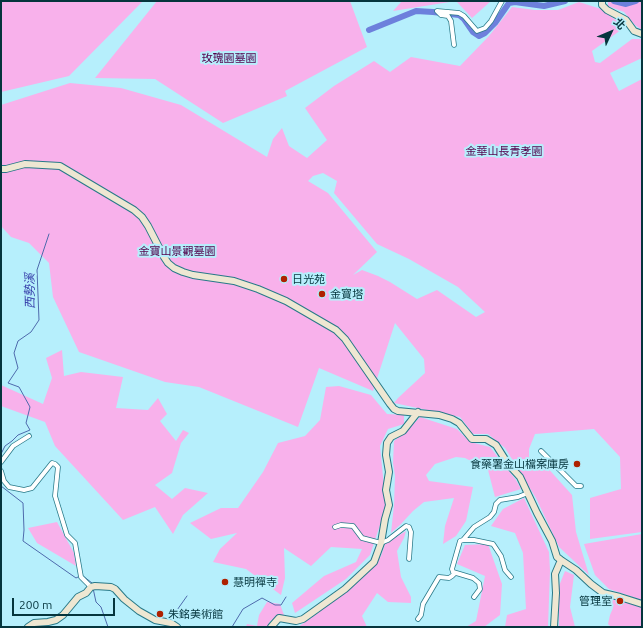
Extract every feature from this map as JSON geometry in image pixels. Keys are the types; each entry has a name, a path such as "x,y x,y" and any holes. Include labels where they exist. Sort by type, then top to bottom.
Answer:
{"street":[{"path":"454,45 451,22 448,16 441,15 437,11 459,13 464,16 477,31 485,28 491,21 502,1"},
{"path":"602,1 602,5 607,10 626,20 634,31 642,34"},
{"path":"1,169 6,170 25,164 60,166 134,210 142,217 148,226 168,263 182,272 234,281 258,289 286,301 336,330 345,339 394,409 398,411 418,412 452,418 459,423 472,439 486,439 496,445 508,464 520,477 552,541 557,557 560,560 576,570 603,593 642,604"},
{"path":"270,627 280,618 296,621 303,619 345,589 374,562 381,543 389,505 386,490 389,472 386,455 387,443 391,437 403,431 418,412"},
{"path":"1,462 13,446 29,436"},
{"path":"541,451 576,486 581,486"},
{"path":"1,471 4,481 8,487 24,490 32,488 52,463 55,464 58,467 55,496 68,535 75,543 82,577 91,587 111,587 115,589 124,599 139,611 155,620 171,623 177,627"},
{"path":"474,597 480,589 479,583 473,578 455,573 452,569 460,541 463,540 474,527 490,517 494,512 496,504 500,500 518,497 528,493"},
{"path":"335,527 341,525 353,526 362,538 381,543 388,540 406,526 411,532 409,559"},
{"path":"463,540 474,540 493,544 501,556 505,570 511,577"},
{"path":"554,627 556,593 555,574 560,560"},
{"path":"418,619 421,615 423,604 439,577 449,578 455,573"},
{"path":"28,627 34,623 56,620 91,587"}],"green space":[{"path":"1,1 143,1 69,76 1,92"},
{"name":"玫瑰園墓園","path":"157,1 350,1 367,47 285,91 287,96 223,123 155,79 95,78"},
{"path":"402,1 456,1 393,11"},
{"path":"456,1 491,1 472,18"},
{"path":"608,1 642,1 642,30 635,25 624,12 608,6"},
{"path":"579,2 601,9 625,27 592,51 595,62 600,63 632,39 642,39 642,58 610,73 619,91 642,79 642,532 590,539 590,498 621,489 620,457 594,429 535,434 529,449 529,457 535,466 545,465 572,495 576,532 589,575 559,547 536,498 505,448 488,434 473,434 460,417 394,403 425,373 424,359 395,323 373,391 319,368 298,427 199,387 165,382 79,352 53,297 49,263 29,243 11,237 1,226 1,105 70,83 121,88 181,105 267,157 273,139 282,128 289,146 307,158 327,140 305,108 334,86 374,61 390,72 411,57 460,66 489,36 512,7 535,10 558,10","holes":["323,173 337,181 334,193 377,244 409,259 458,287 485,312 476,317 437,290 417,299 378,276 362,270 353,275 377,252 328,193 308,181 313,176"]},
{"path":"62,350 64,376 81,372 123,377 116,408 148,410 158,398 167,414 160,421 176,441 183,430 189,433 181,443 172,473 155,485 172,499 185,488 208,493 183,515 173,534 155,507 123,520 55,446 45,422 1,406 1,385 43,404 52,378 46,358"},
{"path":"339,386 371,395 387,414 404,415 404,424 388,429 380,446 386,507 370,555 346,579 295,613 292,603 324,576 356,562 362,549 331,547 311,566 284,548 285,578 281,595 246,569 213,562 220,549 237,533 211,539 190,523 221,508 238,508 263,472 278,443 305,436 320,420 326,387"},
{"path":"420,417 457,429 470,442 490,447 516,480 521,489 495,497 488,470 465,458 456,457 435,464 426,475 429,481 473,487 466,521 456,536 443,544 445,526 454,498 424,502 391,533 395,476 393,463 394,441 408,430"},
{"path":"524,498 549,552 550,571 548,627 505,627 507,615 526,609 523,553 515,533 491,526 503,509"},
{"path":"57,522 74,553 76,566 37,543 28,528"},
{"path":"406,531 397,551 401,577 411,597 411,603 388,602 377,593 362,616 367,627 298,627 318,613 372,568 381,556 385,544"},
{"path":"642,534 642,600 609,589 595,575 584,544"},
{"path":"488,544 502,584 500,615 484,627 466,627 476,621 485,576 457,564 465,545"},
{"path":"565,571 574,575 570,607 575,627 559,627 559,586"},
{"path":"607,596 642,606 642,627 611,627 608,624 613,608"},
{"path":"267,602 280,604 284,615 270,621 267,627 246,627 247,624 257,626 259,615"}],"waterway":[{"path":"369,30 416,11 459,15 464,19 473,32 479,36 485,33 495,23 509,3 515,2 544,6 565,1"},
{"path":"614,1 626,4 636,1"},
{"name":"西勢溪","path":"1,454 5,446 18,435 30,430 26,423 30,407 19,387 8,383 18,368 14,353 18,341 31,332 39,320 37,270 49,234"},
{"name":"西勢溪","path":"1,486 23,503 23,541 76,578 78,577"},
{"name":"西勢溪","path":"83,576 92,583"},
{"name":"西勢溪","path":"93,588 96,602 101,607 108,627"},
{"path":"170,620 187,596"},
{"path":"232,627 243,609 262,598 275,605 281,605 286,597"}],"place":[{"name":"日光苑","path":"284,279"},
{"name":"金寶塔","path":"322,294"},
{"name":"食藥署金山檔案庫房","path":"577,464"},
{"name":"慧明禪寺","path":"225,582"},
{"name":"管理室","path":"620,601"},
{"name":"朱銘美術館","path":"160,614"}],"park label":[{"name":"金華山長青孝園","path":"504,151"},
{"name":"金寶山景觀墓園","path":"177,251"}]}
